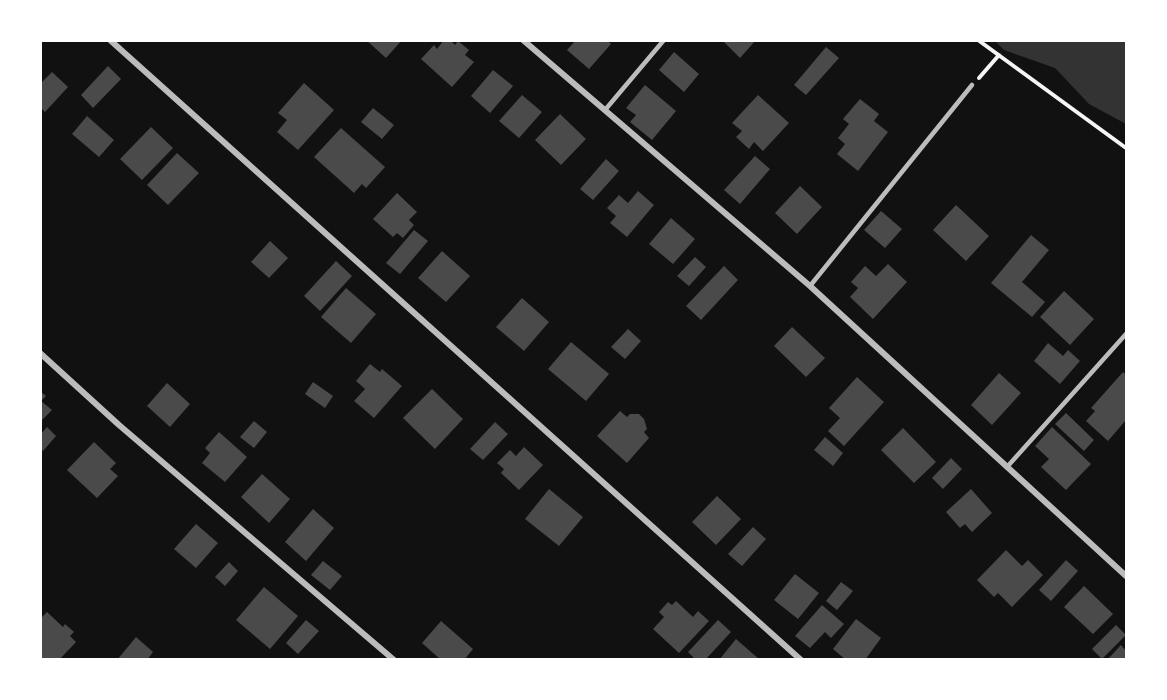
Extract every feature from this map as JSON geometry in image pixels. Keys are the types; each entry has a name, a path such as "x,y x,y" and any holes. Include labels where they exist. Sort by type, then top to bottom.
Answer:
{"street":[{"path":"110,40 801,660"},
{"path":"523,40 810,286 1126,576"},
{"path":"40,352 119,425 394,660"}],"lane":[{"path":"604,110 664,40"},
{"path":"810,286 972,85"},
{"path":"1007,467 1126,334"}],"path":[{"path":"978,40 1126,148"},
{"path":"972,85 999,55"}],"shaded area":[{"path":"995,41 1126,41 1126,124 1089,104 1055,68 1004,50"}],"building":[{"path":"366,40 402,40 386,58"},
{"path":"444,40 450,40 455,45 458,41 469,50 465,55 474,62 452,87 421,59 434,45 437,49"},
{"path":"576,40 607,40 611,44 589,69 567,50"},
{"path":"722,40 756,40 740,58"},
{"path":"826,47 839,58 806,95 794,85"},
{"path":"674,52 699,74 684,92 659,70"},
{"path":"108,66 121,79 93,108 81,95"},
{"path":"493,70 513,86 490,113 471,96"},
{"path":"52,72 68,87 45,112 40,107 40,84"},
{"path":"304,83 334,110 298,150 277,132 287,120 278,113"},
{"path":"645,85 676,111 652,140 630,122 636,115 626,108"},
{"path":"522,95 542,112 519,138 499,121"},
{"path":"758,95 789,123 763,151 754,142 749,149 736,137 742,131 732,123"},
{"path":"860,99 879,114 874,121 888,132 858,171 837,154 845,144 838,138 849,124 843,119"},
{"path":"373,108 394,125 382,139 361,122"},
{"path":"560,114 586,139 561,165 535,140"},
{"path":"87,116 114,140 99,157 72,134"},
{"path":"151,127 173,148 142,180 120,159"},
{"path":"341,128 385,167 366,188 362,184 354,193 314,157"},
{"path":"177,153 199,173 168,205 147,185"},
{"path":"755,156 770,169 740,204 724,190"},
{"path":"606,159 619,171 593,200 580,189"},
{"path":"800,186 822,207 797,234 775,213"},
{"path":"638,191 654,205 627,237 610,223 616,216 607,208 619,195 628,203"},
{"path":"397,193 417,212 409,220 414,225 403,238 397,233 393,237 373,219"},
{"path":"956,205 989,236 966,261 933,230"},
{"path":"881,211 902,229 885,248 864,230"},
{"path":"671,218 695,239 673,264 649,244"},
{"path":"414,230 428,241 400,274 386,263"},
{"path":"1031,235 1049,250 1022,282 1045,302 1032,317 991,283"},
{"path":"270,241 288,258 269,278 251,262"},
{"path":"442,251 470,276 446,302 418,278"},
{"path":"695,257 706,267 689,286 677,276"},
{"path":"336,261 352,276 320,311 304,296"},
{"path":"888,264 907,282 873,319 850,297 858,288 851,282 865,266 876,276"},
{"path":"724,266 738,280 701,320 686,306"},
{"path":"346,288 376,314 351,343 321,317"},
{"path":"1064,291 1094,319 1070,345 1040,317"},
{"path":"522,298 549,322 524,351 496,327"},
{"path":"792,327 825,358 806,377 774,346"},
{"path":"628,329 641,341 625,359 611,347"},
{"path":"571,342 609,374 586,401 548,369"},
{"path":"1048,343 1063,356 1068,350 1080,361 1060,384 1034,361"},
{"path":"370,364 380,372 382,369 402,386 374,418 354,401 365,389 356,381"},
{"path":"1123,372 1126,375 1126,420 1108,441 1086,421 1095,411 1091,408"},
{"path":"999,373 1021,393 992,425 971,405"},
{"path":"857,377 884,402 844,446 828,431 840,418 829,408"},
{"path":"313,382 333,396 325,408 305,394"},
{"path":"167,383 190,404 170,427 147,406"},
{"path":"432,389 463,419 435,449 403,418"},
{"path":"40,391 46,396 41,401 52,410 40,422"},
{"path":"620,411 627,417 630,414 639,414 644,419 647,429 644,432 649,438 627,463 597,436"},
{"path":"1066,413 1094,440 1084,451 1055,424"},
{"path":"254,421 267,432 254,448 240,437"},
{"path":"495,422 508,434 483,460 470,449"},
{"path":"47,427 56,436 43,451 40,449 40,435"},
{"path":"1052,427 1091,464 1066,490 1041,467 1049,459 1035,446"},
{"path":"903,428 936,462 914,483 881,450"},
{"path":"219,432 247,457 225,482 202,463 210,453 205,448"},
{"path":"825,437 843,453 833,466 814,450"},
{"path":"94,442 116,463 110,469 118,476 97,498 67,470"},
{"path":"524,447 543,465 519,490 501,473 504,469 497,463 510,450 516,456"},
{"path":"951,458 962,469 943,489 932,478"},
{"path":"262,474 290,499 269,523 241,497"},
{"path":"549,489 583,517 559,546 525,519"},
{"path":"971,489 992,513 972,532 965,524 960,528 946,512"},
{"path":"717,496 741,519 716,545 692,522"},
{"path":"313,509 334,528 306,561 285,542"},
{"path":"196,524 218,543 196,568 174,549"},
{"path":"753,527 766,539 742,566 728,554"},
{"path":"1006,550 1022,566 1028,560 1043,575 1012,607 998,593 994,597 977,580"},
{"path":"1066,560 1078,571 1051,601 1039,590"},
{"path":"323,561 342,576 330,590 311,575"},
{"path":"229,562 238,571 225,586 215,577"},
{"path":"795,574 819,593 798,619 774,600"},
{"path":"841,582 853,591 837,610 826,601"},
{"path":"1084,586 1113,614 1093,634 1064,607"},
{"path":"264,587 298,616 270,649 236,620"},
{"path":"676,601 693,617 698,611 709,621 679,653 653,629 664,617 659,612 668,602 672,605"},
{"path":"822,605 844,624 831,638 825,632 810,648 795,636"},
{"path":"47,612 63,627 65,624 74,632 70,636 76,642 59,660 40,660 40,619"},
{"path":"856,619 881,638 865,660 846,660 833,649"},
{"path":"306,620 319,631 298,654 286,643"},
{"path":"718,620 731,632 705,660 696,660 688,652"},
{"path":"441,621 473,649 464,660 441,660 422,643"},
{"path":"1116,625 1126,635 1102,659 1092,649"},
{"path":"136,637 153,652 147,660 117,660"},
{"path":"736,639 760,660 719,660"},
{"path":"1121,645 1126,651 1126,660 1107,660"}]}
